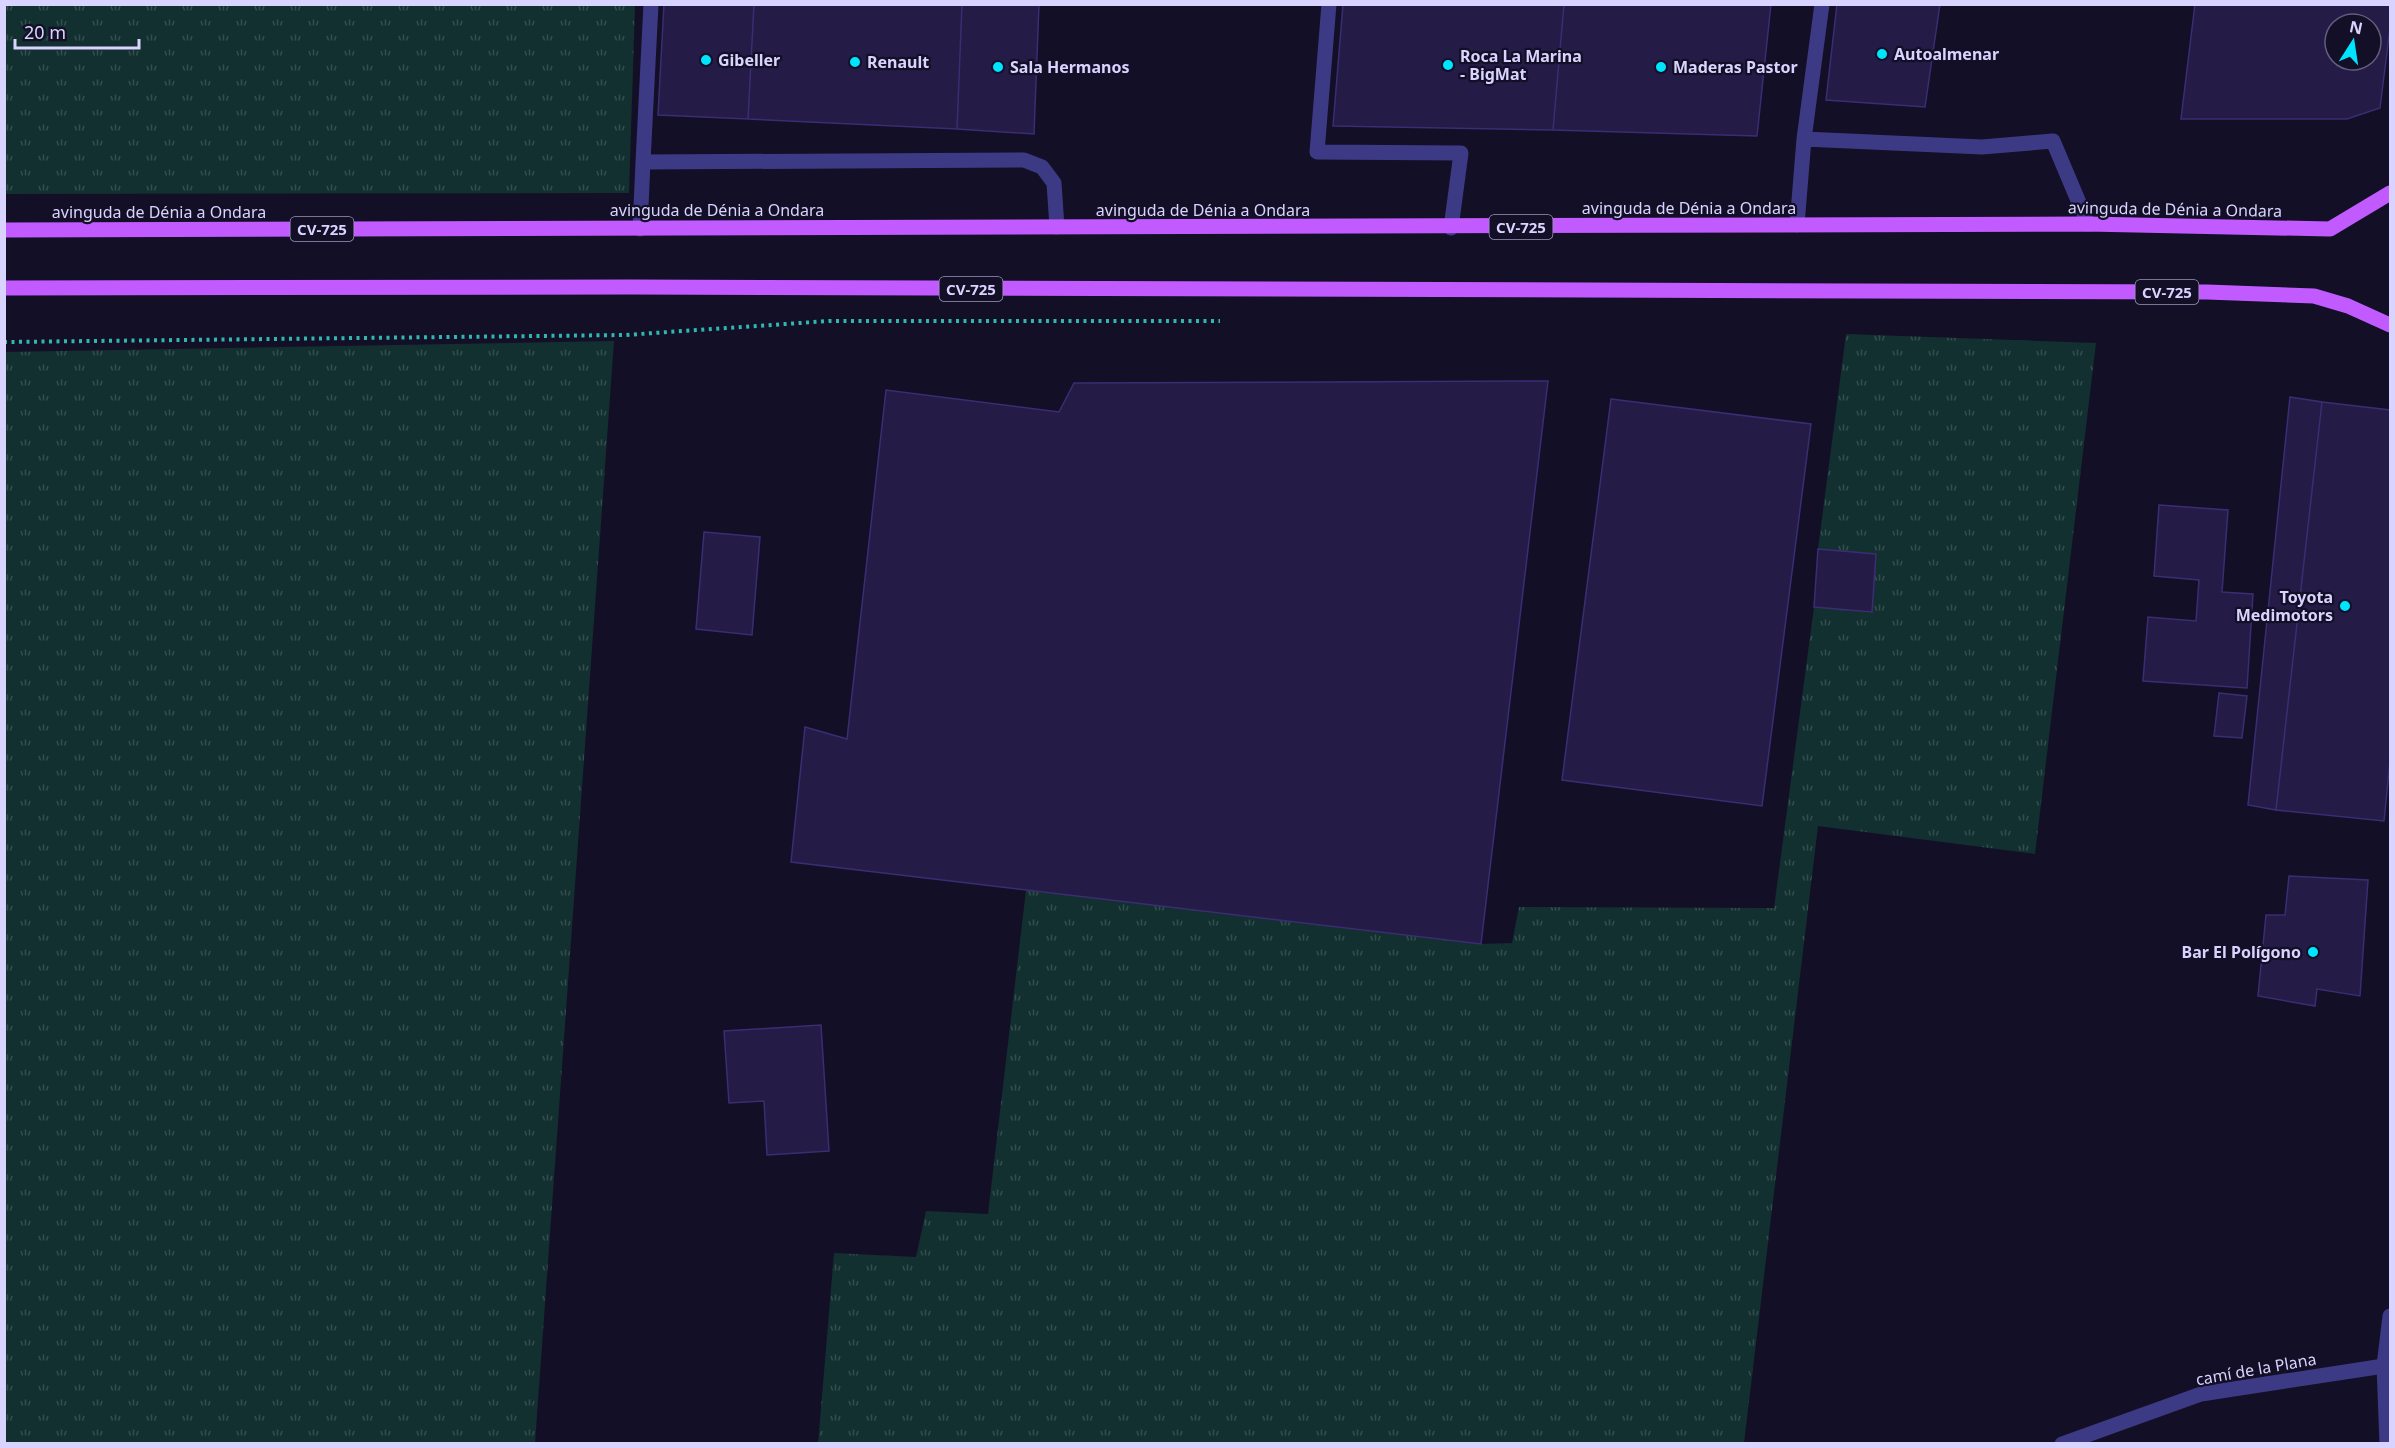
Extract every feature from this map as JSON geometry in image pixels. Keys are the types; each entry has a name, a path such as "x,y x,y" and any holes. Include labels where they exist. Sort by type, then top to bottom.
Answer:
{"main road":[{"name":"avinguda de Dénia a Ondara","path":"4,230 1451,228 2088,224 2330,229 2391,193"},
{"name":"CV-725","path":"4,288 641,287 2207,292 2314,296 2348,306 2391,325"}],"street":[{"path":"640,229 651,4"},
{"path":"1329,4 1317,152 1461,153 1451,228"},
{"path":"1797,225 1804,139 1822,4"},
{"path":"1804,139 1982,147 2053,141 2088,224"},
{"path":"643,162 1024,160 1042,166 1054,183 1057,227"},
{"path":"2387,1443 2387,1366 2391,1316"},
{"name":"camí de la Plana","path":"2062,1443 2201,1394 2387,1366"}],"path":[{"path":"4,342 626,335"}],"green space":[{"path":"4,5 635,5 629,193 5,194"},
{"path":"1846,334 2096,343 2035,854 1818,826 1744,1443 818,1444 834,1253 916,1257 926,1211 988,1214 1026,890 1481,944 1512,943 1519,907 1774,908 1814,607 1871,612 1818,549"},
{"path":"614,341 535,1443 5,1443 5,352"}],"building":[{"name":"Gibeller","path":"664,4 754,4 748,119 658,115"},
{"name":"Renault","path":"754,4 962,4 957,129 748,119"},
{"name":"Sala Hermanos","path":"962,4 1039,4 1034,134 957,129"},
{"name":"Roca La Marina - BigMat","path":"1343,4 1564,4 1553,130 1333,126"},
{"name":"Maderas Pastor","path":"1564,4 1771,4 1757,136 1553,130"},
{"name":"Autoalmenar","path":"1837,4 1940,4 1925,107 1826,100"},
{"path":"2195,4 2390,4 2390,28 2380,108 2347,119 2181,119"},
{"path":"1548,381 1481,944 791,862 805,727 847,739 886,390 1059,412 1074,383"},
{"path":"2290,397 2322,402 2276,810 2248,805"},
{"path":"1611,399 1811,424 1762,806 1562,780"},
{"name":"Toyota Medimotors","path":"2322,402 2390,410 2390,761 2384,821 2276,810"},
{"path":"2159,505 2228,510 2222,592 2253,594 2247,688 2143,681 2148,617 2196,621 2199,580 2154,576"},
{"path":"704,532 760,537 752,635 696,629"},
{"path":"1818,549 1876,554 1872,612 1814,607"},
{"path":"2219,693 2247,696 2242,738 2214,736"},
{"name":"Bar El Polígono","path":"2289,876 2368,880 2360,996 2317,989 2315,1006 2258,996 2266,915 2285,915"},
{"path":"821,1025 829,1151 767,1155 764,1101 729,1103 724,1031"}],"place":[{"name":"Autoalmenar","path":"1882,54"},
{"name":"Gibeller","path":"706,60"},
{"name":"Renault","path":"855,62"},
{"name":"Roca La Marina - BigMat","path":"1448,65"},
{"name":"Sala Hermanos","path":"998,67"},
{"name":"Maderas Pastor","path":"1661,67"},
{"name":"Toyota Medimotors","path":"2345,606"},
{"name":"Bar El Polígono","path":"2313,952"}]}
